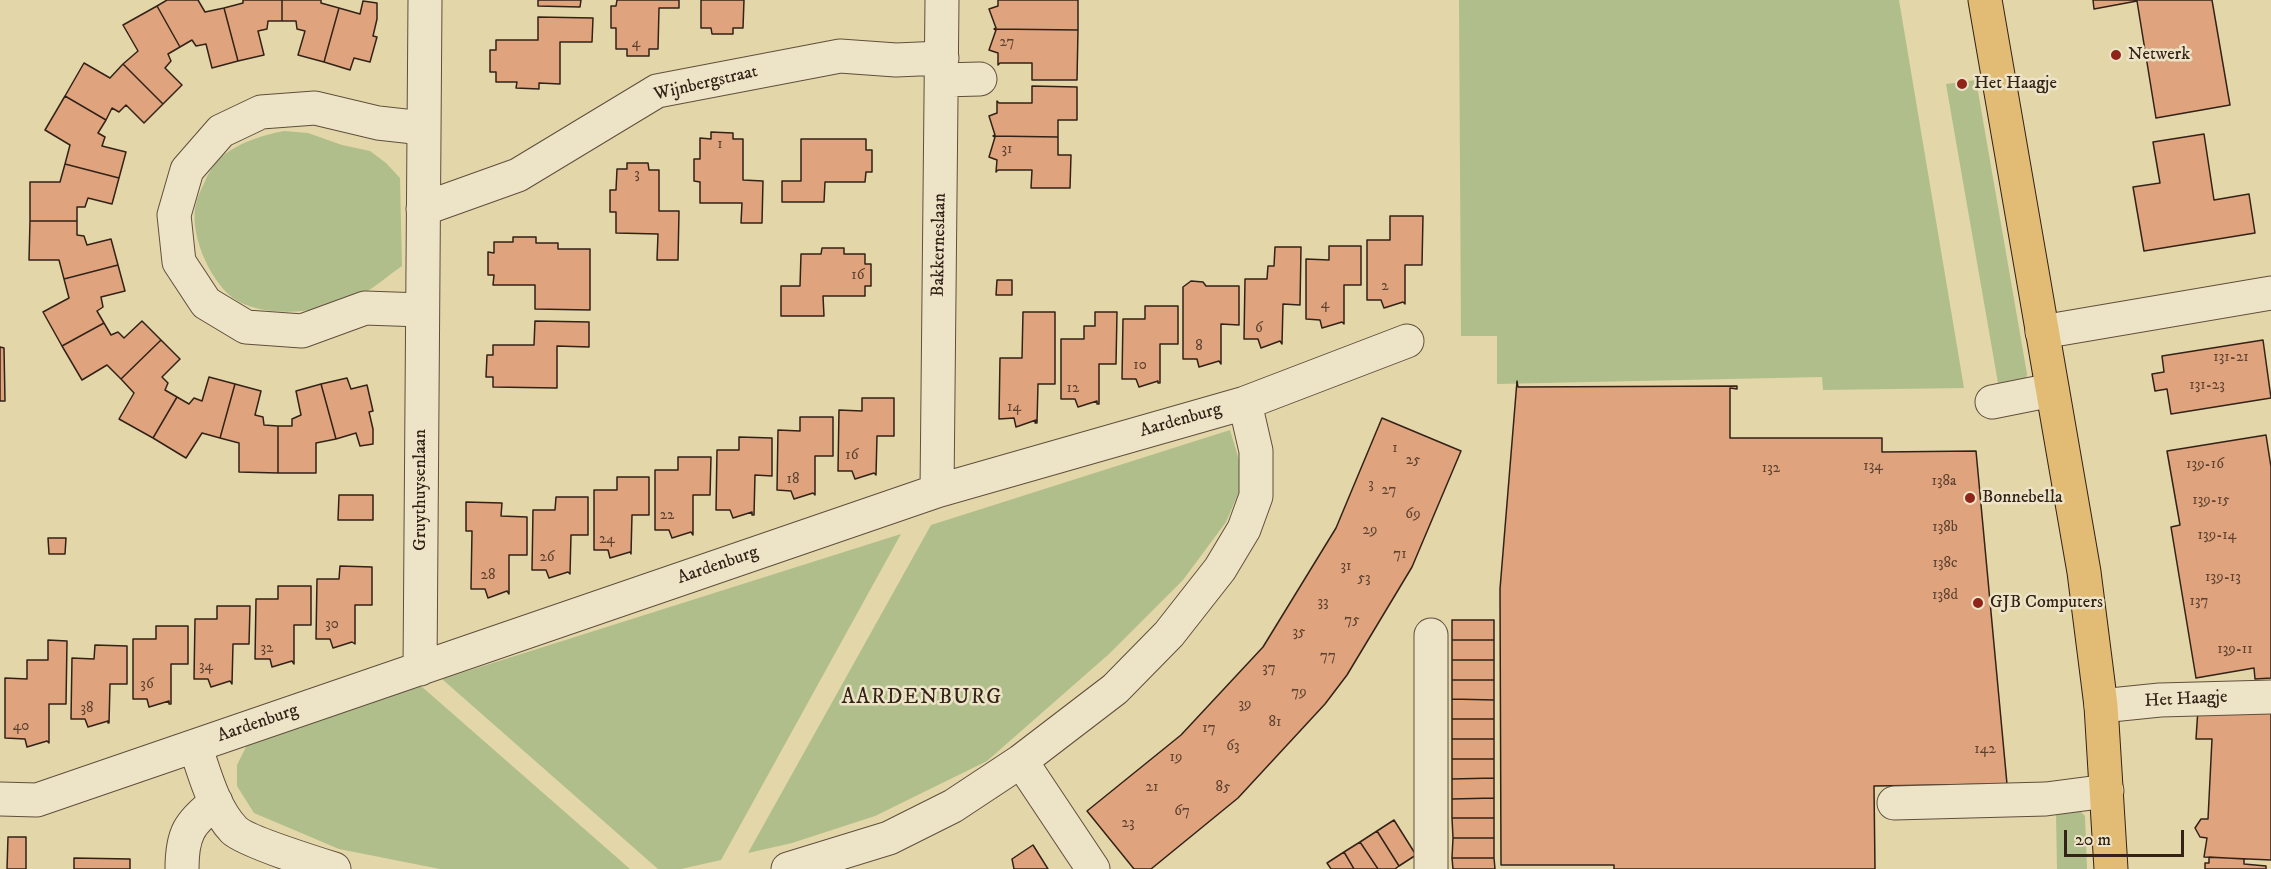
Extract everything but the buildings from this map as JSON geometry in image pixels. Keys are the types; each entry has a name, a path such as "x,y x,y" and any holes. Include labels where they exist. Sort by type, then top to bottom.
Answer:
{"main road":[{"path":"1985,0 2084,572 2101,706 2111,869"}],"street":[{"name":"Gruythuysenlaan","path":"420,669 425,0"},
{"name":"Bakkerneslaan","path":"937,491 942,0"},
{"name":"Wijnbergstraat","path":"423,209 518,175 657,91 840,56 896,60 980,79"},
{"path":"422,310 365,308 302,331 246,327 206,303 179,262 174,215 187,170 221,130 261,112 315,108 378,123 423,128"},
{"path":"2042,332 2271,293"},
{"name":"Aardenburg","path":"0,799 37,800 937,491 1245,403 1407,341"},
{"path":"1992,402 2052,390"},
{"name":"Aardenburg","path":"788,869 889,838 953,806 1021,761 1115,689 1169,634 1220,569 1244,529 1256,496 1256,450 1245,403"},
{"path":"1431,635 1431,869"},
{"name":"Het Haagje","path":"2101,706 2160,700 2271,697"},
{"name":"Aardenburg","path":"195,746 216,802 235,831 276,849 334,869"},
{"path":"1021,761 1093,869"},
{"path":"1894,803 2046,799 2107,791"},
{"path":"182,869 182,847 188,829 198,816 216,802"}],"green space":[{"path":"1459,0 1899,0 1964,388 1823,390 1822,377 1497,384 1497,336 1461,336"},
{"path":"1976,80 2027,374 2026,380 1998,383 1946,84"},
{"path":"284,131 308,133 342,145 370,151 400,178 402,266 365,292 339,304 292,312 259,309 245,305 224,290 208,267 202,253 195,225 195,212 200,192 217,162 232,149 246,142"},
{"path":"1230,430 1239,460 1239,492 1226,522 1183,580 1109,654 987,761 875,816 792,843 748,853 931,525"},
{"path":"901,534 721,860 681,869 658,869 442,679"},
{"path":"421,686 630,869 440,869 339,849 254,813 237,786 237,765 249,741"},
{"path":"2080,811 2085,816 2087,869 2057,869 2056,813"}],"place":[{"name":"Netwerk","path":"2116,55"},
{"name":"Het Haagje","path":"1962,84"},
{"name":"Bonnebella","path":"1970,498"},
{"name":"GJB Computers","path":"1978,603"}],"district":[{"name":"AARDENBURG","path":"922,699"}]}
